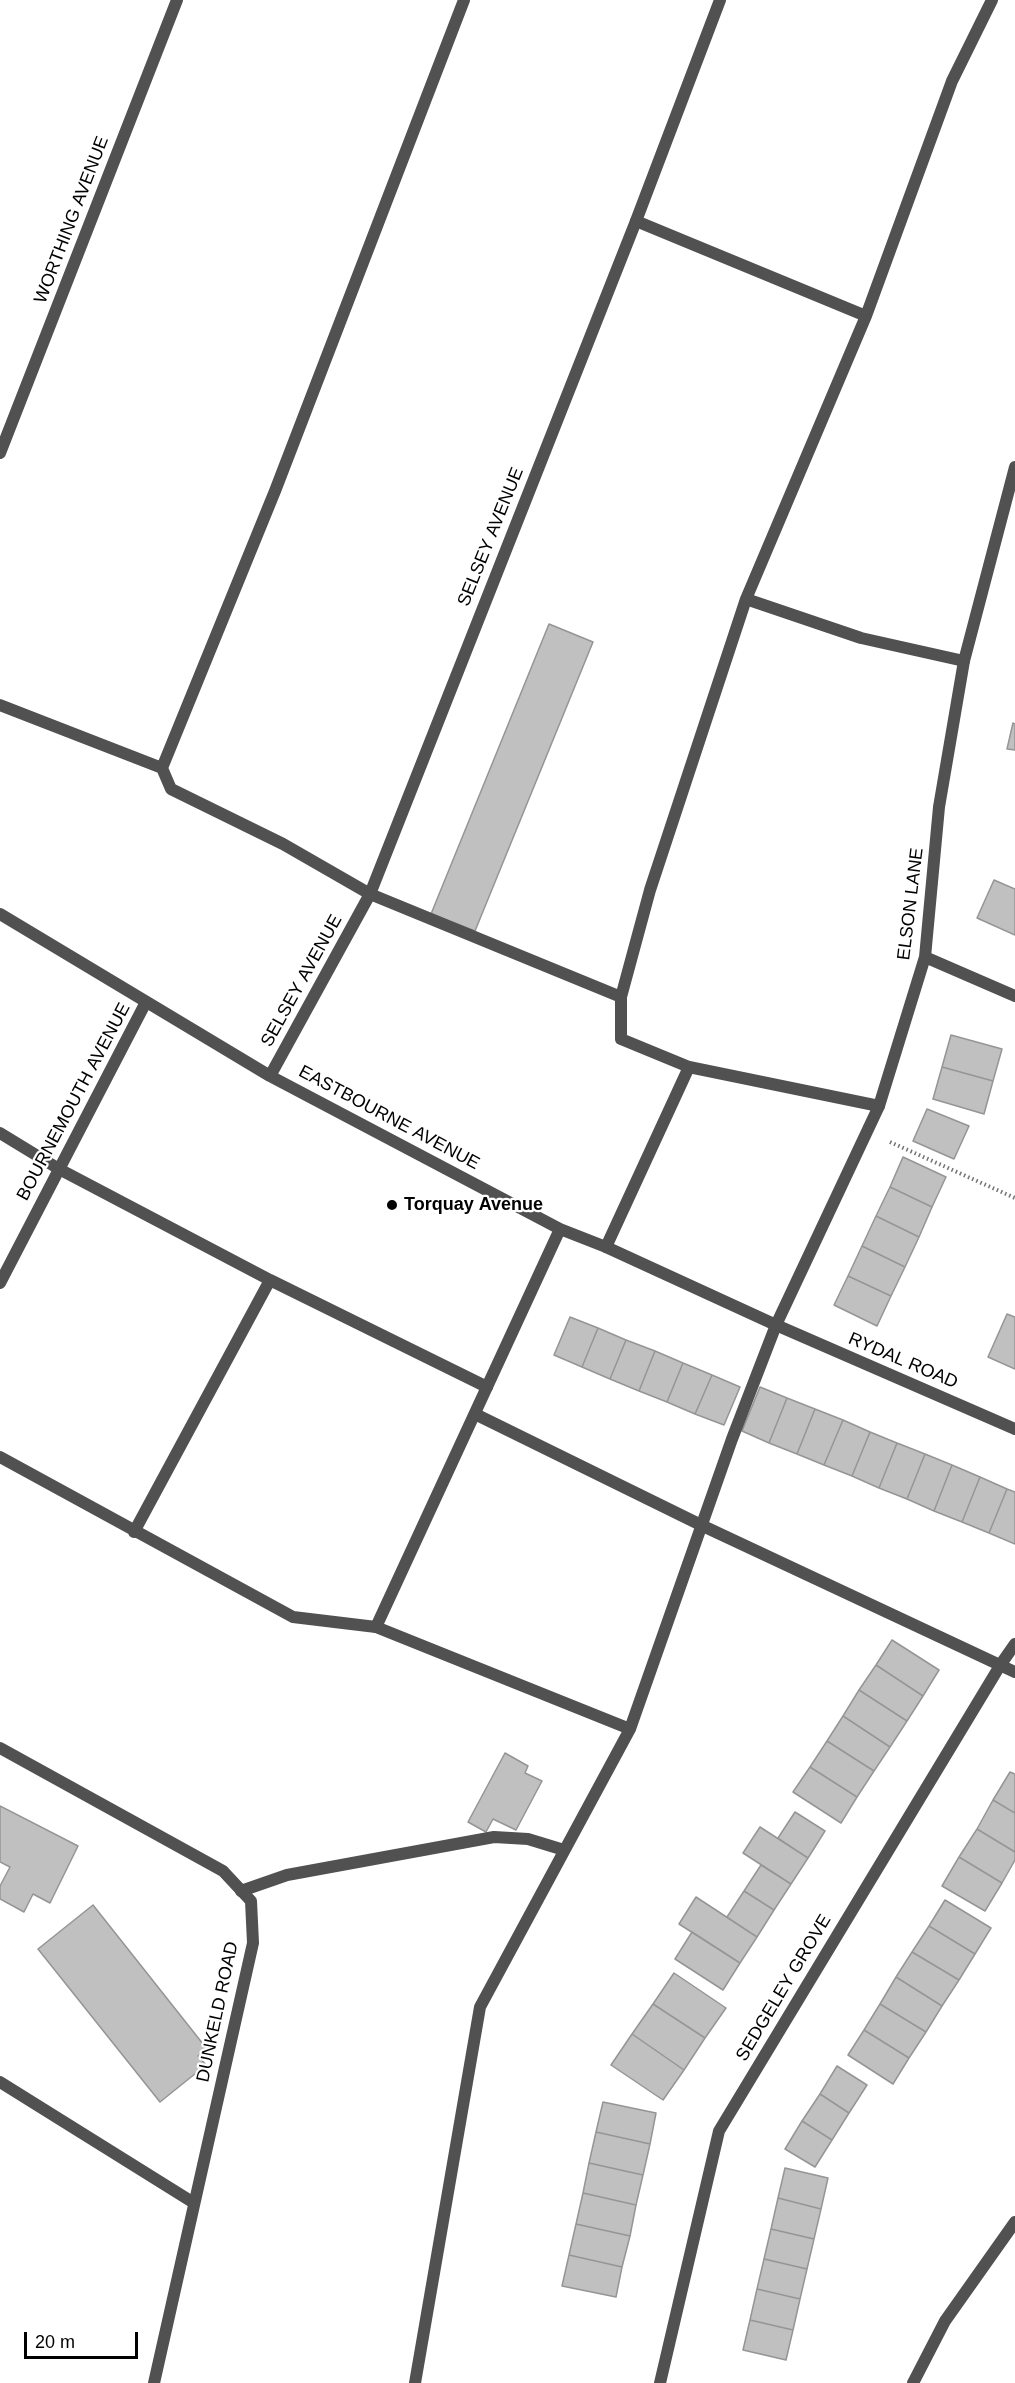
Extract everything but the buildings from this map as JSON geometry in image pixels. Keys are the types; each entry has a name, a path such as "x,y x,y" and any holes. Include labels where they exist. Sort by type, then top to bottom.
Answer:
{"street":[{"name":"WORTHING AVENUE","path":"0,453 177,0"},
{"path":"464,0 275,491 162,768 171,789 283,844 370,894 621,997"},
{"name":"SELSEY AVENUE","path":"270,1076 370,894 636,220 720,0"},
{"path":"879,1106 688,1067 621,1039 621,997 650,890 746,599 866,316 952,81 992,0"},
{"path":"636,220 866,316"},
{"name":"ELSON LANE","path":"415,2383 480,2007 630,1729 732,1439 776,1326 879,1106 925,957 939,807 964,661 1015,467"},
{"path":"746,599 861,638 964,661"},
{"path":"0,705 162,768"},
{"name":"EASTBOURNE AVENUE","path":"0,914 270,1076 560,1229 606,1247 776,1326"},
{"path":"925,957 1015,996"},
{"name":"BOURNEMOUTH AVENUE","path":"0,1283 146,1002"},
{"path":"606,1247 688,1067"},
{"path":"0,1133 59,1169 270,1280 487,1388"},
{"path":"376,1627 560,1229"},
{"path":"134,1532 270,1280"},
{"name":"RYDAL ROAD","path":"776,1326 1015,1429"},
{"path":"475,1414 703,1526 1015,1672"},
{"path":"0,1457 293,1617 376,1627 630,1729"},
{"name":"SEDGELEY GROVE","path":"660,2383 718,2131 1015,1644"},
{"name":"DUNKELD ROAD","path":"0,1748 223,1871 251,1901 253,1943 154,2383"},
{"path":"241,1891 287,1875 310,1870 494,1837 528,1839 564,1850"},
{"path":"0,2082 194,2204"},
{"path":"913,2383 945,2321 1015,2222"}],"path":[{"path":"867,1131 1015,1198"}],"place":[{"name":"Torquay Avenue","path":"392,1205"}]}
